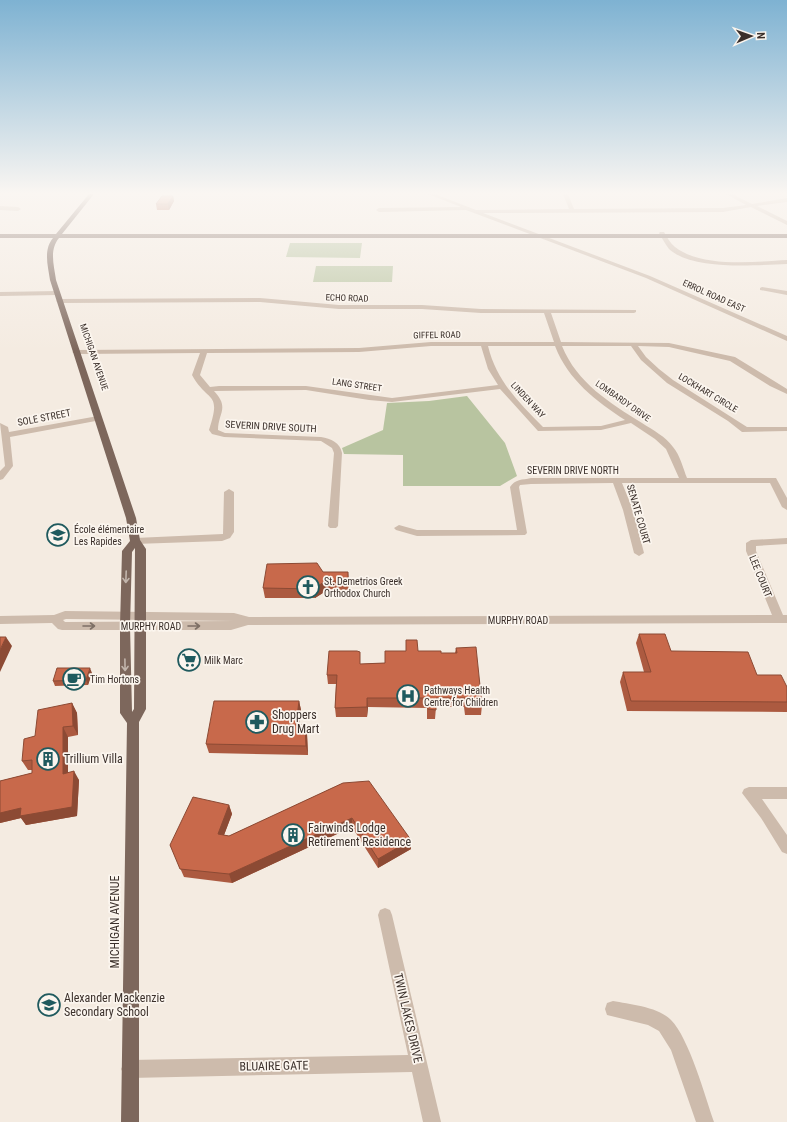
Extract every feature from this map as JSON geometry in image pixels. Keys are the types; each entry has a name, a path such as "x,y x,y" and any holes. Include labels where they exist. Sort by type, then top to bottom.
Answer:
{"main road":[{"path":"47,246 47,250 50,254"},
{"name":"MICHIGAN AVENUE","path":"51,246 50,254 53,280 59,301 130,518 135,541 141,549 140,709 133,722 130,1122"},
{"name":"MICHIGAN AVENUE","path":"133,722 126,713 125,621 127,551 135,541"}],"street":[{"name":"ERROL ROAD EAST","path":"567,246 648,277 787,339"},
{"path":"671,246 674,250 701,260 723,262 787,262"},
{"path":"762,289 787,293"},
{"path":"0,294 57,293"},
{"name":"ECHO ROAD","path":"59,301 260,300 339,307 422,307 481,311 634,311"},
{"name":"LOMBARDY DRIVE","path":"547,311 569,366 581,382 596,395 666,444 670,448 684,480"},
{"name":"GIFFEL ROAD","path":"76,352 359,350 414,344 670,345 724,356 739,362 764,381 787,392"},
{"name":"LINDEN WAY","path":"484,344 489,365 501,387 520,409 541,429 592,429 617,425 633,420"},
{"name":"LOCKHART CIRCLE","path":"633,344 644,361 656,372 733,419 745,430 787,429"},
{"name":"SEVERIN DRIVE SOUTH","path":"204,350 196,375 219,405 213,430 215,432 224,435 321,439 336,446 338,453 333,526"},
{"name":"LANG STREET","path":"208,390 219,388 306,388 392,400 501,387"},
{"name":"SOLE STREET","path":"0,425 5,429 5,435 98,418"},
{"path":"0,477 9,466 5,435"},
{"name":"SEVERIN DRIVE NORTH","path":"399,528 417,532 522,533 514,490 517,483 532,481 773,480 787,507"},
{"name":"SENATE COURT","path":"618,481 628,510 639,553"},
{"path":"135,541 222,538 227,536 229,532 229,492"},
{"name":"LEE COURT","path":"783,619 751,550 751,543 787,541"},
{"name":"MURPHY ROAD","path":"0,620 55,619 62,626 141,621 231,626 249,621 783,619"},
{"path":"787,793 749,793 766,814 787,847"},
{"name":"TWIN LAKES DRIVE","path":"384,915 432,1122"},
{"path":"613,1009 650,1017 665,1025 678,1046 705,1122"},
{"name":"BLUAIRE GATE","path":"130,1069 418,1063"}],"green space":[{"path":"289,246 362,246 360,258 286,257"},
{"path":"316,266 393,266 392,282 313,282"},
{"path":"467,396 505,443 517,476 500,486 403,486 403,455 344,454 342,448 383,430 387,403 429,401"}],"building":[{"path":"317,563 323,572 348,572 348,581 325,581 314,589 263,588 267,564"},
{"path":"639,634 665,634 671,651 748,652 757,675 781,675 787,687 787,702 631,701 623,672 651,672"},
{"path":"0,637 6,637 0,650"},
{"name":"Pathways Health Centre for Children","path":"406,640 417,640 418,651 457,653 456,648 476,647 482,705 466,705 465,698 436,698 436,710 428,709 427,698 367,698 367,707 335,708 337,675 327,675 329,651 360,652 360,664 385,663 385,651 406,651"},
{"path":"57,668 90,668 86,680 53,681"},
{"name":"Shoppers Drug Mart","path":"214,701 299,701 296,725 305,725 306,746 206,744"},
{"name":"Trillium Villa","path":"72,703 73,726 63,727 63,774 74,771 72,807 20,816 21,808 0,813 0,781 32,773 32,760 22,761 24,739 35,736 38,710"},
{"name":"Fairwinds Lodge Retirement Residence","path":"369,781 411,840 378,859 352,818 229,874 180,869 170,845 193,797 229,805 218,834 229,836 343,783"}],"place":[{"name":"École élémentaire Les Rapides","path":"58,535"},
{"name":"St. Demetrios Greek Orthodox Church","path":"308,587"},
{"name":"Milk Marc","path":"189,660"},
{"name":"Tim Hortons","path":"74,679"},
{"name":"Pathways Health Centre for Children","path":"408,696"},
{"name":"Shoppers Drug Mart","path":"257,722"},
{"name":"Trillium Villa","path":"48,759"},
{"name":"Fairwinds Lodge Retirement Residence","path":"293,835"},
{"name":"Alexander Mackenzie Secondary School","path":"49,1005"}]}
